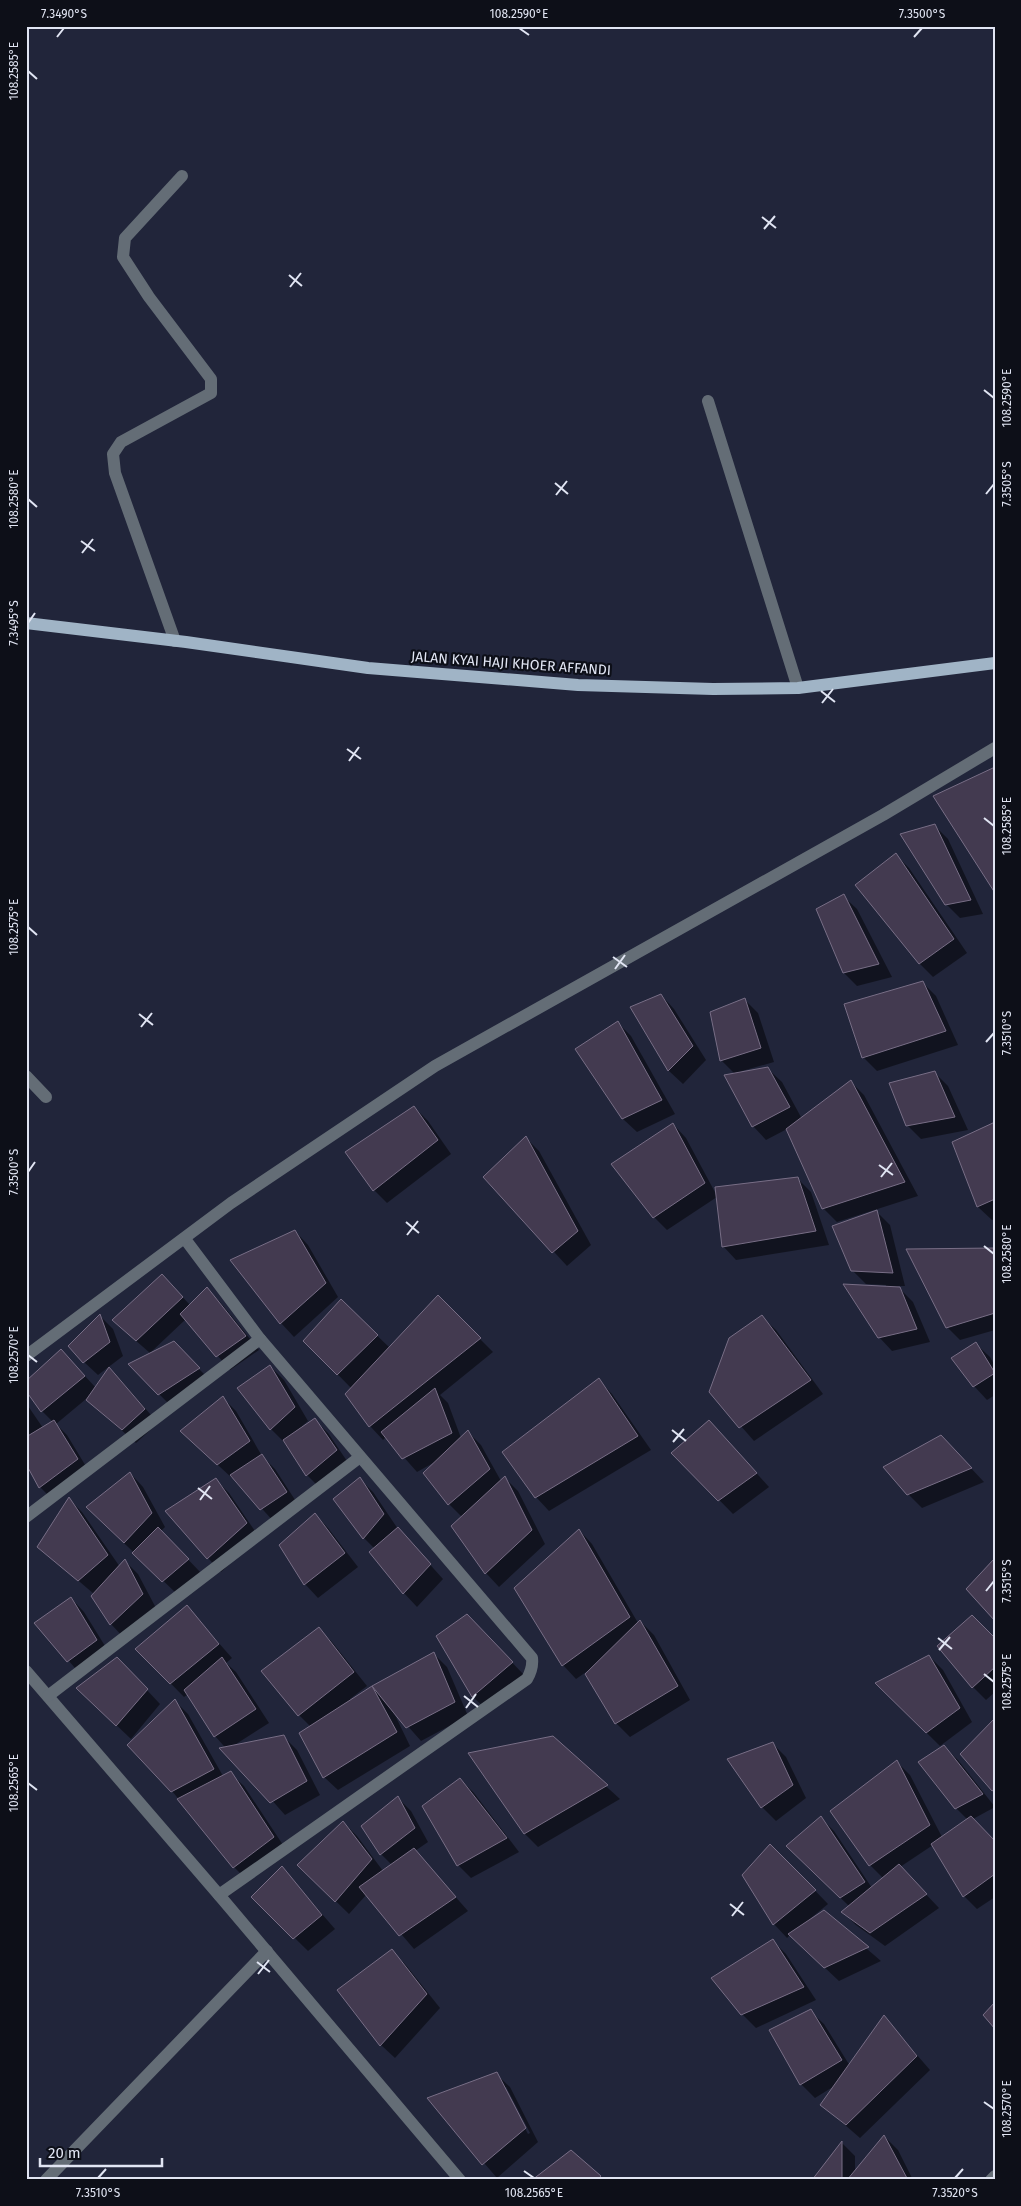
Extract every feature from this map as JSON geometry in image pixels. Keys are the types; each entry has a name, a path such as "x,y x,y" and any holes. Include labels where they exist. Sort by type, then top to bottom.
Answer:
{"main road":[{"name":"JALAN KYAI HAJI KHOER AFFANDI","path":"26,623 175,641 368,668 578,685 713,689 798,688 995,663"}],"street":[{"path":"175,641 115,474 114,454 121,442 211,393 211,379 149,297 123,257 125,238 182,176"},
{"path":"708,401 798,688"},
{"path":"26,1356 232,1203 435,1066 883,814 995,748"},
{"path":"26,1076 46,1097"},
{"path":"185,1238 260,1339 532,1658 532,1671 527,1679 219,1895"},
{"path":"26,1517 260,1339"},
{"path":"48,1696 360,1457"},
{"path":"26,1671 267,1951 460,2180"},
{"path":"46,2180 267,1951"},
{"path":"991,2180 995,2176"}],"building":[{"path":"995,767 995,893 933,796"},
{"path":"935,824 971,900 945,905 900,834"},
{"path":"896,853 954,939 919,964 855,885"},
{"path":"844,894 879,964 843,973 816,909"},
{"path":"923,981 946,1031 862,1058 844,1004"},
{"path":"661,994 693,1046 668,1071 630,1007"},
{"path":"745,998 761,1048 720,1061 710,1012"},
{"path":"618,1021 662,1100 622,1119 575,1049"},
{"path":"768,1067 790,1107 752,1127 724,1075"},
{"path":"935,1071 955,1117 906,1126 889,1083"},
{"path":"851,1080 905,1182 822,1209 786,1129"},
{"path":"414,1106 438,1140 373,1191 345,1152"},
{"path":"995,1122 995,1199 977,1207 952,1142"},
{"path":"673,1123 705,1183 653,1218 611,1164"},
{"path":"526,1136 578,1231 552,1253 483,1177"},
{"path":"798,1177 816,1231 722,1247 715,1187"},
{"path":"877,1210 893,1273 851,1271 832,1226"},
{"path":"295,1230 326,1283 280,1324 230,1260"},
{"path":"995,1248 995,1313 946,1328 906,1249"},
{"path":"162,1274 183,1297 136,1341 112,1320"},
{"path":"843,1284 900,1287 917,1329 878,1338"},
{"path":"207,1287 246,1336 216,1357 180,1314"},
{"path":"438,1295 481,1338 369,1427 345,1394"},
{"path":"341,1299 378,1335 337,1375 303,1341"},
{"path":"100,1314 110,1342 83,1363 68,1346"},
{"path":"762,1315 811,1380 739,1428 709,1392 729,1338"},
{"path":"174,1341 200,1368 158,1395 128,1364"},
{"path":"976,1342 995,1373 973,1387 951,1358"},
{"path":"61,1349 85,1376 41,1412 26,1391 26,1381"},
{"path":"270,1365 295,1407 270,1430 237,1388"},
{"path":"109,1367 145,1409 122,1430 86,1400"},
{"path":"599,1378 638,1436 535,1498 502,1452"},
{"path":"435,1388 452,1433 402,1459 381,1432"},
{"path":"223,1396 250,1441 217,1465 180,1431"},
{"path":"315,1418 337,1450 306,1476 283,1440"},
{"path":"54,1420 78,1459 39,1488 26,1464 26,1437"},
{"path":"709,1420 757,1473 718,1501 671,1453"},
{"path":"468,1430 490,1469 448,1505 423,1473"},
{"path":"941,1435 972,1468 907,1495 883,1467"},
{"path":"262,1454 287,1492 260,1510 230,1475"},
{"path":"130,1472 152,1513 124,1543 86,1507"},
{"path":"505,1476 532,1530 485,1574 451,1526"},
{"path":"360,1477 384,1514 363,1539 333,1499"},
{"path":"216,1478 247,1523 207,1559 165,1511"},
{"path":"69,1497 108,1555 78,1581 37,1547"},
{"path":"315,1513 345,1553 304,1585 279,1545"},
{"path":"158,1527 189,1559 162,1582 132,1553"},
{"path":"398,1527 431,1564 403,1594 369,1552"},
{"path":"579,1529 630,1617 562,1666 514,1588"},
{"path":"125,1559 143,1594 110,1625 91,1596"},
{"path":"994,1559 995,1561 995,1621 966,1589"},
{"path":"71,1597 97,1640 67,1662 34,1623"},
{"path":"187,1605 219,1644 170,1684 135,1649"},
{"path":"467,1614 513,1662 472,1697 436,1636"},
{"path":"972,1615 995,1638 995,1667 972,1688 937,1646"},
{"path":"640,1620 678,1686 615,1724 585,1674"},
{"path":"319,1627 354,1672 298,1716 261,1671"},
{"path":"434,1652 455,1702 406,1728 372,1686"},
{"path":"929,1655 960,1708 926,1733 875,1683"},
{"path":"117,1657 148,1689 116,1726 76,1688"},
{"path":"222,1657 256,1709 214,1737 184,1690"},
{"path":"372,1686 397,1732 323,1778 299,1733"},
{"path":"175,1699 214,1769 171,1792 127,1745"},
{"path":"995,1718 995,1789 992,1791 960,1754"},
{"path":"284,1735 307,1781 270,1803 219,1748"},
{"path":"553,1736 608,1785 524,1834 468,1753"},
{"path":"773,1742 793,1785 761,1808 727,1759"},
{"path":"944,1745 983,1794 955,1809 918,1762"},
{"path":"897,1760 930,1825 869,1866 830,1811"},
{"path":"231,1771 274,1837 233,1868 177,1799"},
{"path":"460,1778 507,1838 457,1866 422,1806"},
{"path":"398,1796 415,1828 380,1855 361,1826"},
{"path":"821,1816 865,1882 840,1898 786,1846"},
{"path":"971,1816 995,1841 995,1874 963,1897 931,1844"},
{"path":"343,1821 372,1859 335,1902 297,1865"},
{"path":"770,1844 816,1890 773,1925 742,1875"},
{"path":"414,1848 456,1897 399,1936 359,1887"},
{"path":"899,1864 927,1894 870,1933 841,1912"},
{"path":"282,1866 322,1915 293,1939 251,1897"},
{"path":"824,1910 869,1947 824,1968 788,1934"},
{"path":"773,1939 804,1987 741,2015 711,1978"},
{"path":"392,1949 427,1994 380,2046 337,1990"},
{"path":"995,2002 995,2029 983,2015"},
{"path":"811,2009 842,2060 800,2085 769,2030"},
{"path":"884,2015 917,2056 846,2125 820,2105"},
{"path":"497,2072 526,2128 482,2165 427,2098"},
{"path":"884,2135 908,2180 847,2180"},
{"path":"842,2141 842,2180 812,2180"},
{"path":"571,2150 601,2176 597,2180 532,2180"}]}
